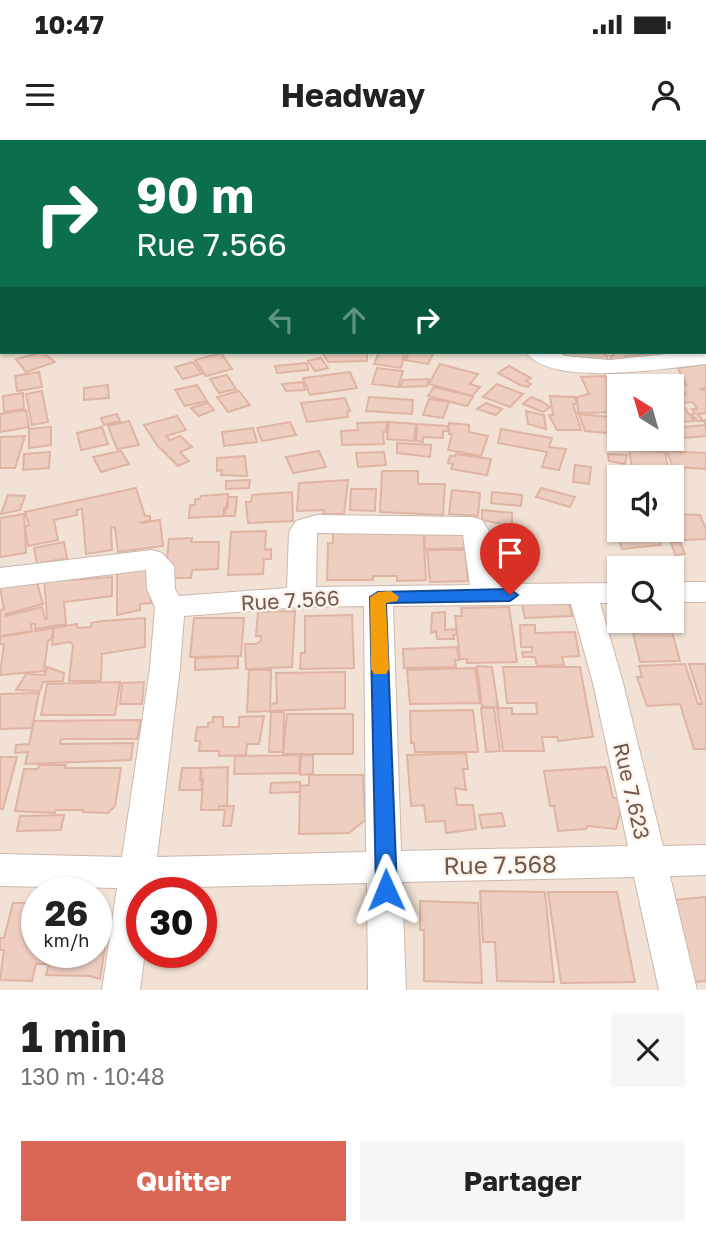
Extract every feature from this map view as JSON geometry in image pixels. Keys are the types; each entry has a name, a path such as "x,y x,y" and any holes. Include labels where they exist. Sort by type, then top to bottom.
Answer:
{"street":[{"path":"541,354 561,363 609,367 706,357"},
{"path":"301,597 303,532 306,527 317,524 472,526 476,533 486,595"},
{"path":"0,578 152,560 160,566 161,589 170,607 165,668 121,990"},
{"path":"684,592 706,592"},
{"name":"Rue 7.566","path":"170,607 301,597 607,593"},
{"name":"Rue 7.623","path":"583,594 608,683 678,990"},
{"path":"378,597 387,990"},
{"name":"Rue 7.568","path":"0,870 135,873 386,865 706,860"}],"shaded area":[{"path":"0,354 706,354 706,990 0,990"}],"building":[{"path":"45,354 55,362 26,372 16,359"},
{"path":"222,354 232,369 206,376 195,360"},
{"path":"323,354 367,354 367,361 328,362"},
{"path":"378,354 404,354 401,368 374,364"},
{"path":"408,354 433,354 428,364 405,360"},
{"path":"565,354 606,354 609,363 567,361"},
{"path":"613,354 647,354 625,356 628,362 613,363 610,356 614,356"},
{"path":"321,358 328,368 315,371 308,361"},
{"path":"193,362 202,374 183,379 175,367"},
{"path":"307,363 308,370 277,373 275,366"},
{"path":"440,364 478,374 470,384 480,387 472,396 429,384"},
{"path":"706,364 706,388 699,389 706,390 706,413 698,414 703,421 697,421 691,414 695,413 692,409 697,409 693,402 684,403 686,385 684,374 681,374 678,368"},
{"path":"509,366 531,378 526,381 531,384 528,387 520,385 498,373"},
{"path":"377,368 403,371 398,387 372,384"},
{"path":"39,372 42,387 17,391 15,376"},
{"path":"350,372 357,388 310,395 303,378"},
{"path":"227,375 236,389 219,393 210,379"},
{"path":"605,376 607,379 607,412 578,413 577,397 589,394 581,377"},
{"path":"429,379 427,386 400,387 403,380"},
{"path":"303,382 305,390 286,391 282,384"},
{"path":"497,384 523,394 510,407 483,397"},
{"path":"108,385 109,398 84,400 84,388"},
{"path":"197,385 207,401 185,406 175,390"},
{"path":"434,387 473,397 467,406 428,396"},
{"path":"42,391 48,422 32,425 26,394"},
{"path":"239,391 250,405 228,412 217,397"},
{"path":"23,393 24,409 4,412 3,396"},
{"path":"550,396 575,397 577,404 573,404 581,430 557,430 549,415 553,415"},
{"path":"369,397 413,400 412,414 366,411"},
{"path":"531,397 550,407 543,412 523,404"},
{"path":"345,398 350,411 347,412 348,417 307,422 301,403"},
{"path":"429,399 449,402 443,418 423,415"},
{"path":"208,403 214,410 199,416 191,408"},
{"path":"486,403 502,409 496,415 477,409"},
{"path":"684,407 694,421 684,422"},
{"path":"26,410 29,427 0,432 0,414"},
{"path":"526,411 544,415 546,429 528,424"},
{"path":"117,414 120,421 104,425 101,418"},
{"path":"579,414 607,417 607,433 585,431"},
{"path":"177,416 186,430 166,436 170,440 180,436 192,447 180,452 189,461 178,466 157,445 144,425"},
{"path":"129,421 139,445 117,449 108,426"},
{"path":"290,422 296,435 262,441 257,428"},
{"path":"387,422 386,432 383,432 384,444 342,445 341,431 358,430 357,423"},
{"path":"389,422 416,424 414,441 387,439"},
{"path":"449,423 469,425 469,432 488,436 481,456 448,450 452,434 449,434"},
{"path":"417,424 447,426 448,431 443,431 443,438 423,437 423,442 416,441"},
{"path":"706,425 706,436 684,438 684,427"},
{"path":"51,427 51,445 29,448 29,429"},
{"path":"102,427 108,444 81,450 77,433"},
{"path":"253,428 257,442 224,446 222,432"},
{"path":"501,429 552,438 549,447 566,449 559,470 542,467 547,452 498,443"},
{"path":"25,436 15,468 0,468 0,437"},
{"path":"397,443 431,445 430,457 397,453"},
{"path":"121,451 129,464 101,472 93,457"},
{"path":"319,451 326,467 293,473 286,457"},
{"path":"50,452 49,468 23,470 24,454"},
{"path":"384,452 386,465 358,467 356,453"},
{"path":"629,452 665,452 667,465 632,465"},
{"path":"667,452 706,453 706,469 672,465"},
{"path":"456,454 491,459 487,475 451,469 453,464 448,463 450,456"},
{"path":"608,454 627,455 625,464 609,461"},
{"path":"245,456 247,476 221,475 222,470 217,471 217,458"},
{"path":"575,465 591,467 589,484 573,482"},
{"path":"382,471 418,471 418,484 445,484 443,515 380,512"},
{"path":"250,480 249,488 226,489 226,481"},
{"path":"348,480 344,514 323,514 324,510 297,511 299,483"},
{"path":"136,488 145,516 150,516 150,520 140,523 160,520 163,546 118,552 115,527 111,528 112,550 86,554 82,509 77,510 77,515 54,520 58,540 28,546 25,527 29,525 25,512"},
{"path":"541,488 575,497 570,507 536,497"},
{"path":"351,489 376,489 375,511 350,510"},
{"path":"452,490 480,493 478,516 449,514"},
{"path":"292,492 293,521 248,523 246,502 251,502 252,495"},
{"path":"492,492 522,495 521,506 491,503"},
{"path":"228,494 228,508 224,508 224,516 189,518 190,505 195,505 195,499"},
{"path":"8,495 25,496 20,510 1,514"},
{"path":"228,497 237,497 235,516 224,516"},
{"path":"482,510 512,513 512,526 482,520"},
{"path":"24,514 26,553 0,557 0,518"},
{"path":"684,514 700,515 706,529 706,539 684,540"},
{"path":"333,527 423,527 426,580 397,581 397,576 373,576 373,580 327,580 328,543 333,543"},
{"path":"424,530 470,530 472,548 425,549"},
{"path":"266,531 265,550 271,549 271,559 264,559 263,574 228,575 231,532"},
{"path":"192,538 191,542 219,542 218,569 192,570 191,578 165,578 169,539"},
{"path":"64,542 67,558 37,564 34,548"},
{"path":"620,542 660,542 661,545 622,549"},
{"path":"671,542 680,542 685,554 675,555"},
{"path":"427,550 465,550 468,581 430,582"},
{"path":"154,567 150,584 151,603 140,604 140,610 117,615 117,570"},
{"path":"71,572 72,580 112,577 112,596 64,602 66,624 35,629 35,624 31,624 32,631 0,636 0,610 4,609 0,588 36,579 43,604 6,616 42,607 45,619 44,577"},
{"path":"568,599 572,616 525,618 521,600"},
{"path":"509,607 517,662 467,663 467,659 460,659 455,616 462,616 461,608"},
{"path":"295,611 292,667 246,669 245,644 261,641 261,636 256,636 258,612"},
{"path":"445,612 445,630 456,629 457,635 453,635 454,639 437,639 436,631 431,633 432,613"},
{"path":"352,615 354,668 300,669 301,653 305,653 305,616"},
{"path":"145,618 145,647 102,654 101,681 69,681 73,645 70,642 52,645 54,628 77,624 77,628 91,627 91,623 102,621"},
{"path":"194,618 244,618 241,656 190,657"},
{"path":"520,625 535,625 535,633 575,632 579,656 562,657 564,665 537,666 535,657 523,657 522,652 532,652 532,647 521,647"},
{"path":"54,628 51,640 48,640 44,671 0,675 4,644 0,644 0,637"},
{"path":"633,633 672,633 680,661 640,662"},
{"path":"457,647 459,660 455,660 456,667 404,668 403,649"},
{"path":"238,656 238,668 195,670 195,658"},
{"path":"685,664 698,704 702,704 689,664 706,664 706,749 694,749 680,704 647,706 637,677 642,677 639,666"},
{"path":"477,666 492,667 498,707 482,707"},
{"path":"47,667 64,673 63,681 43,682 40,691 16,690 26,674 45,675"},
{"path":"503,667 580,667 593,737 558,741 557,737 542,737 544,751 503,751 497,708 512,708 512,714 537,714 536,703 507,703"},
{"path":"475,668 480,703 410,704 407,670"},
{"path":"249,670 271,670 270,711 247,712"},
{"path":"345,672 345,708 270,711 270,704 277,703 276,673"},
{"path":"120,682 115,715 41,715 47,684"},
{"path":"144,682 142,704 120,704 122,683"},
{"path":"39,693 32,728 0,729 0,694"},
{"path":"481,708 494,708 500,751 486,752"},
{"path":"473,710 478,752 415,752 414,743 411,743 410,711"},
{"path":"271,712 284,712 283,752 269,752"},
{"path":"287,714 353,714 353,754 283,754"},
{"path":"264,716 259,744 247,744 246,755 219,756 219,751 199,751 200,741 195,741 197,727 208,727 208,723 213,722 213,717 223,717 223,727 239,727 239,717"},
{"path":"141,720 137,739 61,739 60,744 133,743 131,760 25,764 28,752 15,753 16,745 29,744 34,721"},
{"path":"466,753 468,769 463,769 466,790 455,788 457,805 473,805 476,829 446,833 445,821 426,822 424,805 411,806 407,755"},
{"path":"300,755 299,773 234,774 235,756"},
{"path":"313,755 313,774 300,775 301,756"},
{"path":"0,757 17,757 3,809 0,809"},
{"path":"39,765 121,768 115,806 108,813 83,810 56,810 55,813 15,811 24,769 38,769"},
{"path":"228,767 227,806 219,806 219,810 201,810 201,768"},
{"path":"606,767 613,798 619,798 620,814 616,829 587,826 586,829 558,831 554,806 550,806 544,771"},
{"path":"182,768 201,768 202,790 179,790"},
{"path":"309,775 363,775 365,820 349,833 299,834 300,786 309,785"},
{"path":"300,782 300,792 270,793 271,783"},
{"path":"219,806 234,806 231,826 223,826 225,810 219,810"},
{"path":"502,813 505,826 482,828 479,815"},
{"path":"64,815 61,830 17,831 20,816"},
{"path":"480,891 545,892 554,982 497,981 495,942 483,942"},
{"path":"548,892 617,892 635,982 561,983"},
{"path":"706,897 706,981 693,982 674,900"},
{"path":"420,901 478,903 482,983 424,981 424,930 420,930"},
{"path":"13,903 21,903 21,968 35,968 32,981 0,980 4,950 0,950 0,938 4,938"},
{"path":"48,968 102,968 100,979 90,976 46,975"}],"slow traffic":[{"path":"380,669 378,597 391,597"}],"route":[{"path":"386,890 378,597 510,595"}]}
